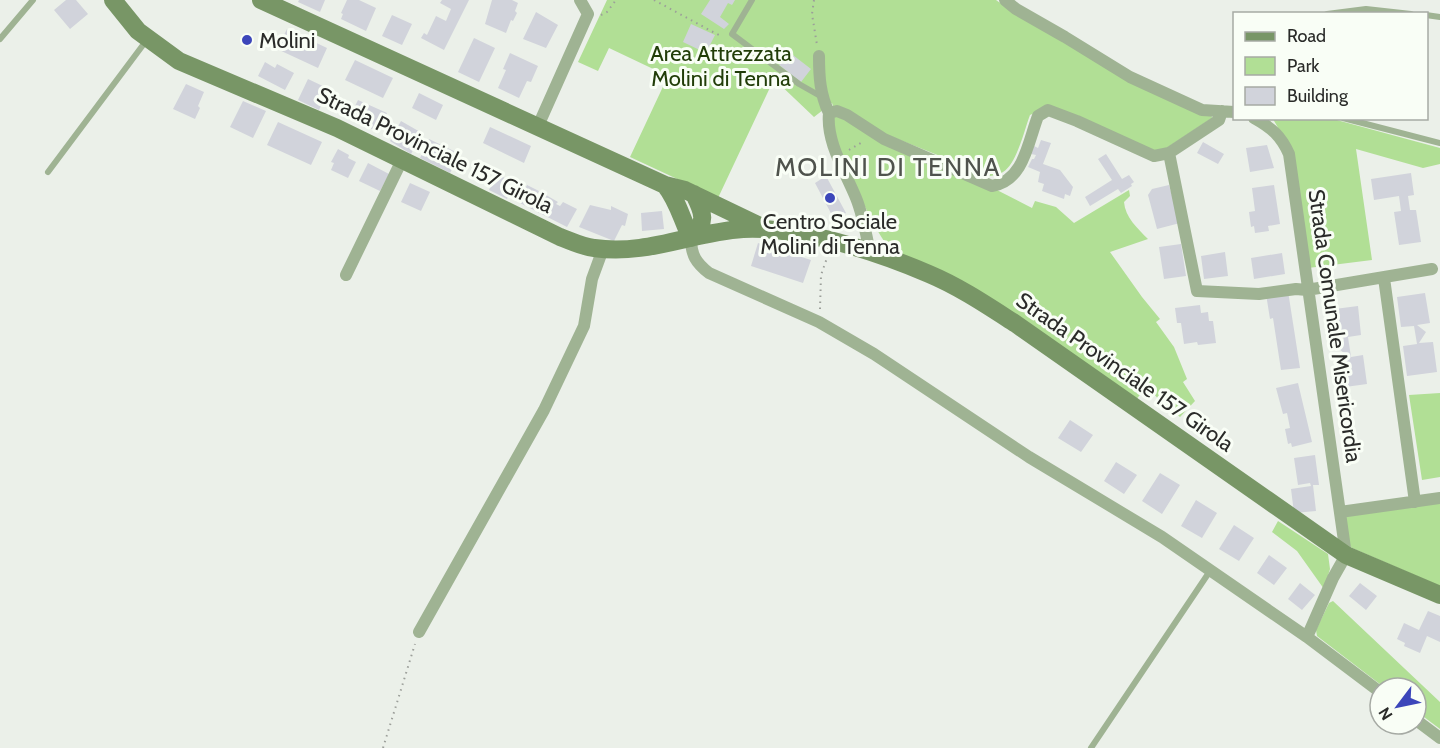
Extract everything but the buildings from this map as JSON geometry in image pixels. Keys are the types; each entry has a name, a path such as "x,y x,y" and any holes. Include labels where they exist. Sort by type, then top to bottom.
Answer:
{"main road":[{"name":"Strada Provinciale 157 Girola","path":"113,0 138,31 179,61 337,128 560,237 591,248 622,250 641,248 721,232 766,228 832,241 929,274 989,307 1346,555 1440,595"},
{"name":"Strada Provinciale 157 Girola","path":"261,0 284,5 665,185 694,194 766,228"},
{"path":"665,185 678,205 691,238 700,228 702,219 702,209 694,194"}],"street":[{"path":"538,126 588,14 580,0"},
{"path":"1005,0 1016,9 1130,77 1202,110 1228,112"},
{"path":"819,56 819,81 822,97 829,113 828,123 840,162 856,199 870,253"},
{"path":"829,113 837,111 847,115 884,139 992,186 1003,184 1020,167 1038,116 1048,110 1154,156 1169,153 1228,112"},
{"name":"Strada Comunale Misericordia","path":"1258,120 1274,129 1289,154 1346,555"},
{"path":"1169,153 1197,291 1259,294 1296,289 1307,290 1432,269"},
{"path":"346,275 402,160"},
{"path":"691,238 691,251 698,265 709,273 819,322 874,354 1029,457 1162,537 1307,637 1368,684"},
{"path":"419,632 544,411 584,326 592,279 603,249"},
{"path":"1384,278 1415,502"},
{"path":"1340,512 1440,498"},
{"path":"1307,637 1333,578 1346,555"}],"lane":[{"path":"0,39 33,0"},
{"path":"753,0 732,34 799,84 822,97"},
{"path":"1343,12 1366,9 1393,12"},
{"path":"48,172 148,38"},
{"path":"1351,120 1440,143"},
{"path":"1091,748 1210,570"}],"path":[{"path":"588,14 602,15 616,0"},
{"path":"654,0 719,36 732,34"},
{"path":"814,0 812,14 819,56"},
{"path":"840,162 847,151 869,138 884,139"},
{"path":"819,322 821,275 832,241"},
{"path":"383,748 419,632"}],"green space":[{"name":"Area Attrezzata Molini di Tenna","path":"607,0 996,0 1014,13 1211,114 1212,118 1159,153 1045,108 1030,115 1023,138 1008,168 1000,174 990,176 880,132 833,106 832,103 814,117 774,79 718,198 630,157 668,76 609,48 598,71 578,62"},
{"path":"836,116 1032,208 1035,201 1056,207 1074,223 1129,190 1130,196 1124,202 1127,213 1148,239 1110,252 1160,319 1156,322 1174,347 1187,379 1183,382 1195,401 1180,417 1160,401 1147,386 1135,401 891,250 868,213 844,161 835,136 833,117"},
{"path":"1274,120 1337,120 1440,148 1440,164 1423,168 1356,149 1372,260 1308,268 1292,152"},
{"path":"1440,393 1440,477 1422,480 1409,395"},
{"path":"1440,503 1440,586 1352,548 1347,543 1343,517"},
{"path":"1278,521 1328,554 1330,569 1324,589 1297,551 1272,532"},
{"path":"1333,601 1412,676 1369,676 1317,636 1316,630 1329,603"},
{"path":"1428,691 1440,702 1440,729 1428,720"}],"place":[{"name":"Molini","path":"247,40"},
{"name":"Centro Sociale Molini di Tenna","path":"830,198"}],"district":[{"name":"MOLINI DI TENNA","path":"888,167"}]}
